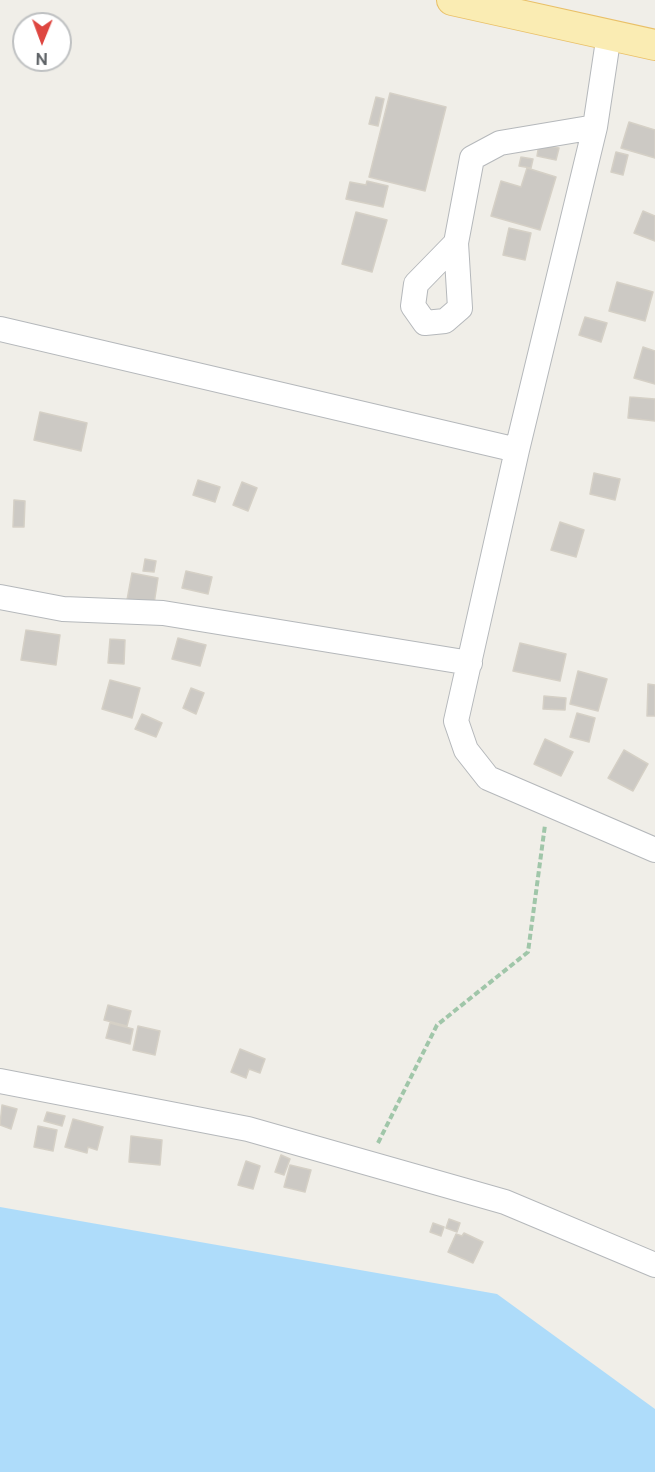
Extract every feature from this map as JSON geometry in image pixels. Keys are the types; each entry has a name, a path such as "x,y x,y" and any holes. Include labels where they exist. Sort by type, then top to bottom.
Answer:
{"main road":[{"path":"452,0 655,45"}],"street":[{"path":"609,34 595,127 517,450 456,721 466,750 488,778 655,850"},
{"path":"456,243 472,158 500,143 595,127"},
{"path":"0,329 517,450"},
{"path":"0,597 63,609 163,613 470,663"},
{"path":"0,1081 248,1129 505,1202 655,1266"}],"path":[{"path":"368,1163 437,1025 528,952 548,803"}],"water":[{"path":"0,1207 497,1294 655,1409 655,1472 0,1472"}],"building":[{"path":"390,93 446,107 425,191 369,177"},
{"path":"376,97 384,99 378,126 369,124"},
{"path":"629,122 655,130 655,158 621,148"},
{"path":"539,144 559,148 556,160 537,156"},
{"path":"616,152 628,155 623,175 611,172"},
{"path":"521,157 533,159 531,168 519,166"},
{"path":"527,168 556,177 540,230 491,216 501,181 521,187"},
{"path":"367,181 388,186 383,207 346,199 350,182 366,185"},
{"path":"643,211 655,216 655,241 634,233"},
{"path":"356,212 387,220 372,272 342,264"},
{"path":"509,228 531,233 525,260 503,255"},
{"path":"617,282 653,292 645,321 609,311"},
{"path":"585,317 607,323 601,342 579,335"},
{"path":"643,347 655,351 655,384 634,378"},
{"path":"630,397 655,399 655,421 628,418"},
{"path":"40,412 87,423 81,451 34,440"},
{"path":"594,473 620,479 615,500 590,494"},
{"path":"198,480 220,487 215,502 193,495"},
{"path":"242,482 257,488 248,511 233,505"},
{"path":"14,500 25,501 24,527 13,527"},
{"path":"560,522 584,530 576,557 551,550"},
{"path":"145,559 156,561 154,572 143,571"},
{"path":"186,571 212,577 208,594 182,588"},
{"path":"132,573 158,578 154,604 127,600"},
{"path":"26,630 60,635 56,665 21,660"},
{"path":"178,638 206,645 200,666 172,659"},
{"path":"110,639 125,640 124,664 108,663"},
{"path":"520,643 566,654 560,681 513,671"},
{"path":"578,671 607,679 598,711 570,704"},
{"path":"110,680 140,688 132,718 102,709"},
{"path":"648,684 655,685 655,716 647,716"},
{"path":"191,688 204,693 196,714 183,708"},
{"path":"544,696 566,698 565,710 543,709"},
{"path":"577,713 595,718 589,742 570,737"},
{"path":"142,714 162,723 156,737 135,729"},
{"path":"545,739 573,752 561,776 534,764"},
{"path":"624,750 648,764 633,791 608,778"},
{"path":"108,1005 131,1011 127,1026 104,1020"},
{"path":"110,1023 133,1029 130,1044 106,1038"},
{"path":"138,1026 160,1031 155,1055 133,1050"},
{"path":"240,1049 265,1059 260,1073 249,1069 246,1078 231,1072"},
{"path":"2,1105 17,1109 11,1129 0,1125"},
{"path":"47,1112 65,1116 62,1126 44,1121"},
{"path":"73,1119 103,1127 97,1150 88,1147 87,1153 65,1147"},
{"path":"38,1126 57,1130 53,1151 34,1147"},
{"path":"131,1136 162,1140 160,1165 129,1162"},
{"path":"281,1155 290,1159 284,1175 275,1172"},
{"path":"246,1161 260,1166 253,1189 238,1185"},
{"path":"290,1165 311,1170 305,1192 284,1187"},
{"path":"449,1219 460,1223 457,1232 446,1228"},
{"path":"433,1223 444,1227 441,1236 430,1232"},
{"path":"464,1233 483,1242 473,1263 448,1252 456,1234 462,1236"}]}
